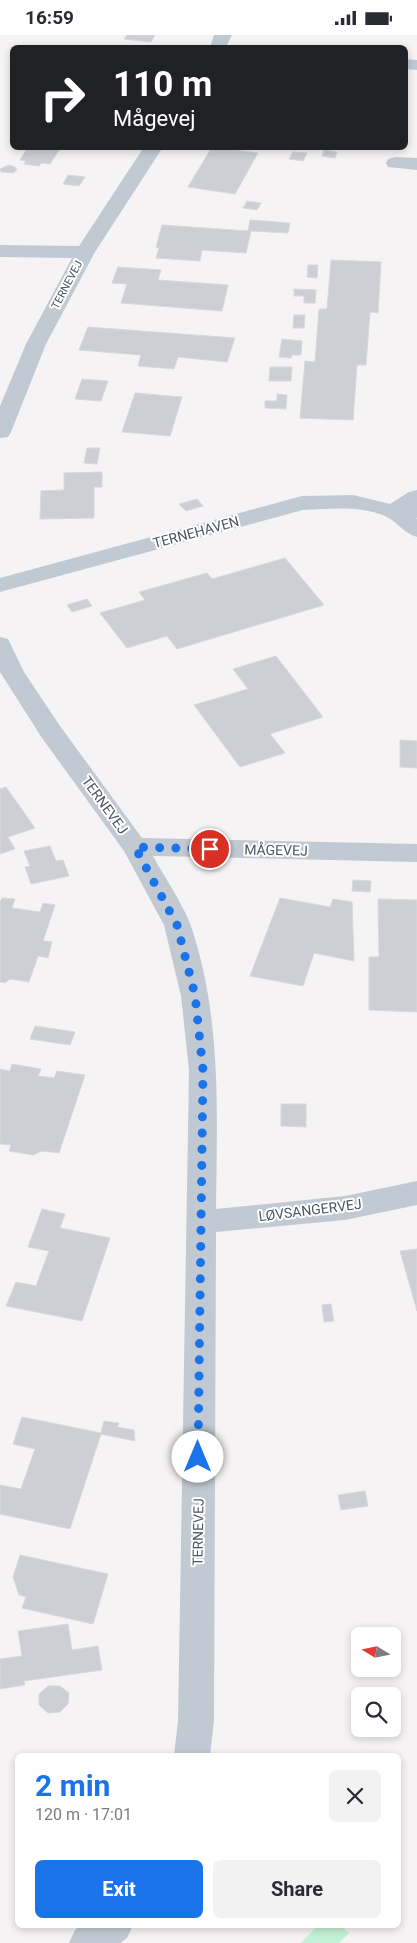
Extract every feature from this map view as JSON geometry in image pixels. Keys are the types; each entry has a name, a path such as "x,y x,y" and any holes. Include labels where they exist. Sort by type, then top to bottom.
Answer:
{"street":[{"name":"TERNEVEJ","path":"0,432 36,343 85,252 152,150"},
{"path":"395,163 417,164"},
{"path":"0,251 85,252"},
{"path":"393,511 417,497"},
{"name":"TERNEHAVEN","path":"0,585 302,503 353,502 393,511 417,530"},
{"name":"TERNEVEJ","path":"0,644 12,671 52,731 135,847 177,925 195,995 203,1070 196,1721 192,1753"},
{"name":"MÅGEVEJ","path":"135,847 417,853"},
{"name":"LØVSANGERVEJ","path":"202,1222 345,1208 417,1193"},
{"path":"88,1943 110,1928"}],"lane":[{"name":"TERNEHAVEN","path":"393,511 417,512"}],"green space":[{"path":"315,1928 343,1928 349,1933 339,1943 301,1943"}],"building":[{"path":"127,35 155,35 151,42 124,39"},
{"path":"26,150 59,150 50,164 41,163 39,166 24,164 26,161 20,160"},
{"path":"210,150 235,150 258,153 235,194 188,187"},
{"path":"324,150 337,152 335,158 322,156"},
{"path":"293,152 307,153 303,161 289,159"},
{"path":"9,165 17,170 13,173 1,172 0,169"},
{"path":"68,175 85,177 79,186 63,184"},
{"path":"247,201 261,203 257,210 243,208"},
{"path":"250,220 290,223 288,233 251,231 246,253 202,250 200,261 156,258 159,248 156,247 162,225 248,231"},
{"path":"331,260 381,262 378,313 370,312 366,365 357,365 353,420 300,418 305,361 315,362 319,309 327,309"},
{"path":"308,265 318,265 317,278 307,277"},
{"path":"118,267 161,270 158,280 228,285 222,311 121,303 127,284 112,283"},
{"path":"294,289 316,290 315,303 304,303 304,296 294,296"},
{"path":"294,315 305,315 304,328 293,328"},
{"path":"88,327 235,338 227,362 178,357 174,369 138,366 141,355 79,350"},
{"path":"282,339 302,341 301,355 292,355 291,358 279,357"},
{"path":"270,367 292,367 291,381 269,381"},
{"path":"82,379 108,381 101,401 75,399"},
{"path":"135,393 182,397 170,436 122,432"},
{"path":"277,394 287,395 286,409 265,408 265,401 277,401"},
{"path":"87,448 100,448 97,464 84,463"},
{"path":"102,472 102,487 94,487 94,518 40,519 41,491 64,490 64,473"},
{"path":"197,499 203,506 186,511 179,504"},
{"path":"285,558 324,605 177,649 167,636 127,648 100,613 145,600 139,592 207,573 212,579"},
{"path":"87,599 92,606 72,612 67,605"},
{"path":"276,656 323,717 270,734 285,753 240,767 194,705 248,689 233,669"},
{"path":"400,740 417,741 417,768 400,767"},
{"path":"6,787 35,828 8,837 15,849 0,854 0,789"},
{"path":"50,846 56,861 63,860 69,876 31,884 25,867 30,866 24,851"},
{"path":"353,880 371,881 370,892 352,891"},
{"path":"2,898 15,899 12,908 40,912 43,903 55,905 43,941 52,942 48,958 38,956 29,982 10,979 5,983 0,982 0,902"},
{"path":"280,898 330,907 333,899 352,902 354,961 314,953 303,986 250,976"},
{"path":"378,899 417,900 417,1012 369,1010 369,957 379,957"},
{"path":"35,1026 75,1032 70,1045 30,1039"},
{"path":"12,1064 41,1069 38,1076 54,1078 57,1071 85,1075 59,1153 42,1151 33,1155 9,1151 11,1145 0,1144 0,1069 10,1071"},
{"path":"281,1104 306,1104 306,1127 281,1126"},
{"path":"42,1209 65,1214 60,1228 110,1238 82,1321 6,1306 16,1282 36,1286 49,1251 28,1247"},
{"path":"417,1249 417,1311 400,1251"},
{"path":"331,1304 334,1321 324,1322 322,1305"},
{"path":"22,1417 101,1433 104,1421 119,1423 117,1427 134,1430 135,1441 101,1434 70,1529 0,1514 0,1485 21,1489 35,1449 13,1444"},
{"path":"365,1491 368,1506 341,1510 338,1495"},
{"path":"20,1555 108,1574 93,1624 22,1608 26,1597 19,1595 13,1577"},
{"path":"68,1624 72,1650 98,1646 102,1670 24,1681 25,1685 0,1689 0,1659 22,1656 18,1631"},
{"path":"48,1686 60,1686 69,1693 68,1704 60,1712 48,1713 39,1705 39,1694"}],"route":[{"path":"198,1457 203,1070 195,995 177,925 135,847 210,849"}]}
